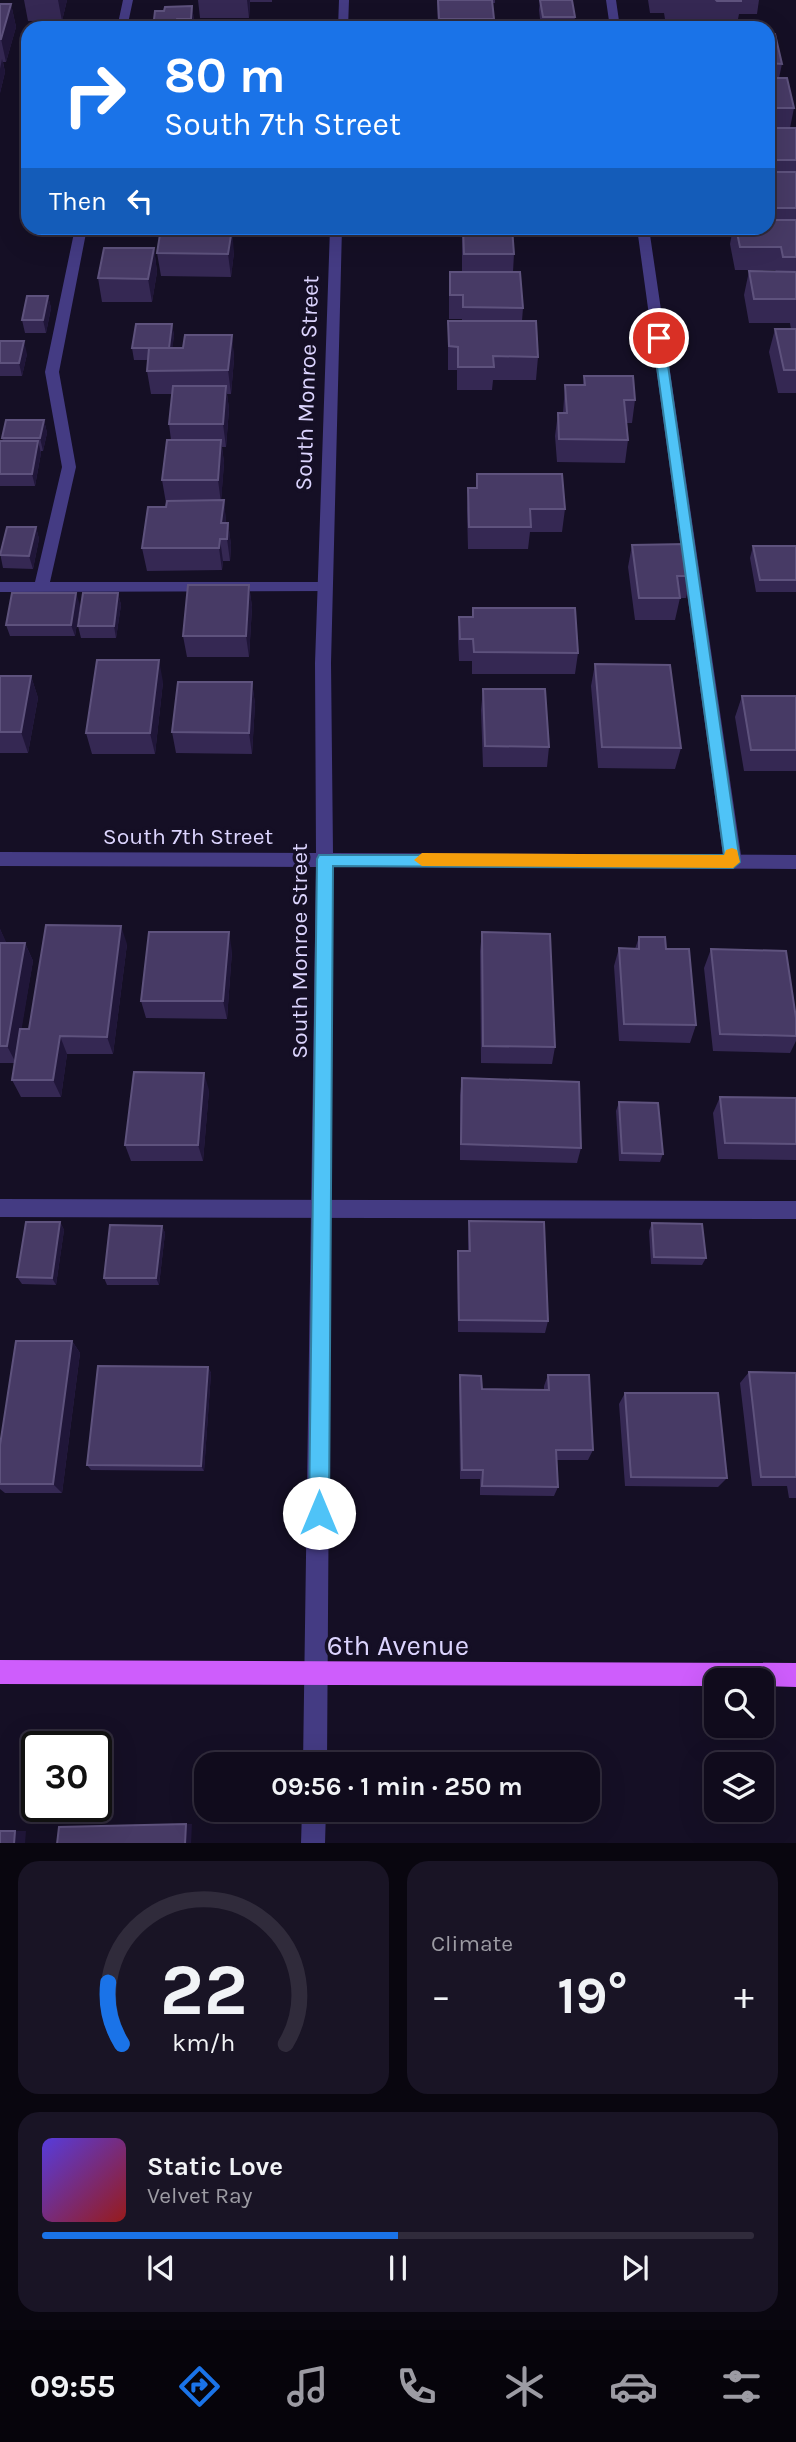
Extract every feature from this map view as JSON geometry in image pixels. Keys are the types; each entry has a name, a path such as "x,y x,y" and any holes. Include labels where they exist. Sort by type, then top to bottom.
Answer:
{"main road":[{"name":"6th Avenue","path":"0,1672 796,1675"}],"street":[{"path":"124,21 128,0"},
{"path":"343,21 344,0"},
{"path":"611,0 614,21"},
{"path":"41,587 69,467 52,372 80,235"},
{"name":"South Monroe Street","path":"315,1752 325,859 323,663 336,235"},
{"path":"644,235 733,862"},
{"path":"0,587 326,587"},
{"name":"South 7th Street","path":"0,859 796,862"},
{"path":"0,1208 796,1210"},
{"path":"313,1843 314,1822"}],"building":[{"path":"438,0 492,0 494,19 439,19"},
{"path":"540,0 572,0 575,17 543,17"},
{"path":"0,4 11,4 1,39 0,39"},
{"path":"192,6 191,19 154,21 155,11 164,11 165,7"},
{"path":"775,34 782,64 775,64"},
{"path":"775,78 787,78 794,108 775,108"},
{"path":"775,128 796,128 796,160 775,160"},
{"path":"775,172 796,172 796,208 775,208"},
{"path":"775,220 796,220 796,257 783,257 781,247 740,247 737,235 775,235"},
{"path":"160,235 231,235 228,254 157,253"},
{"path":"463,235 513,235 514,254 464,254"},
{"path":"104,248 154,248 148,279 98,278"},
{"path":"749,271 796,272 796,299 754,299"},
{"path":"450,272 520,272 523,308 463,307 463,295 450,295"},
{"path":"27,296 48,296 43,320 22,320"},
{"path":"448,321 536,321 538,357 493,356 494,367 458,367 458,347 449,346"},
{"path":"136,324 172,324 169,348 132,348"},
{"path":"775,329 796,329 796,370 784,370"},
{"path":"185,335 232,335 228,370 147,371 149,348 183,348"},
{"path":"0,341 24,341 19,363 0,363"},
{"path":"584,376 633,376 635,400 624,400 628,440 559,439 558,413 567,413 565,385 585,385"},
{"path":"173,386 226,386 223,424 169,424"},
{"path":"6,420 44,420 40,438 2,438"},
{"path":"167,440 221,440 218,480 162,480"},
{"path":"0,441 38,441 32,474 0,474"},
{"path":"477,474 562,474 565,509 530,509 531,527 469,527 468,488 477,488"},
{"path":"224,500 221,523 228,523 227,539 220,539 219,548 142,548 148,507 166,507 167,501"},
{"path":"7,527 36,527 29,556 0,555"},
{"path":"686,544 691,576 677,576 680,598 639,598 632,545"},
{"path":"753,546 796,546 796,580 760,580"},
{"path":"188,585 249,585 246,636 183,636"},
{"path":"12,593 76,593 71,625 6,625"},
{"path":"83,593 118,593 114,626 78,626"},
{"path":"473,608 575,608 578,653 474,652 473,639 460,639 459,617 473,617"},
{"path":"97,660 159,660 150,733 86,733"},
{"path":"595,664 670,665 681,748 602,747"},
{"path":"0,676 31,676 21,732 0,732"},
{"path":"178,682 252,682 249,733 172,732"},
{"path":"483,689 545,689 549,747 485,746"},
{"path":"742,696 796,696 796,750 751,750"},
{"path":"46,925 121,926 107,1037 60,1036 53,1080 12,1080 20,1029 29,1029"},
{"path":"149,932 229,932 223,1001 141,1001"},
{"path":"482,932 550,934 555,1047 483,1046"},
{"path":"639,937 665,937 666,949 689,949 696,1025 624,1024 619,948 639,949"},
{"path":"0,943 25,943 7,1046 0,1046"},
{"path":"711,949 786,951 796,1018 796,1036 720,1034"},
{"path":"134,1072 204,1073 198,1145 125,1145"},
{"path":"462,1078 579,1082 581,1148 461,1144"},
{"path":"720,1097 796,1098 796,1144 725,1143"},
{"path":"619,1102 658,1103 663,1154 622,1153"},
{"path":"469,1221 544,1222 548,1321 459,1320 458,1251 470,1251"},
{"path":"26,1222 60,1222 52,1278 17,1277"},
{"path":"652,1223 702,1224 706,1258 654,1257"},
{"path":"110,1225 162,1226 156,1278 104,1278"},
{"path":"16,1341 72,1341 53,1484 0,1484 0,1445"},
{"path":"98,1366 208,1367 201,1466 87,1465"},
{"path":"749,1372 796,1373 796,1477 761,1477"},
{"path":"460,1375 481,1376 482,1389 549,1390 548,1375 589,1375 593,1450 556,1450 558,1487 482,1486 483,1470 462,1470"},
{"path":"625,1393 718,1393 727,1478 631,1477"},
{"path":"186,1824 185,1843 57,1843 59,1827"},
{"path":"0,1831 15,1831 14,1843 0,1843"}],"slow traffic":[{"path":"422,860 733,862 732,855"}],"route":[{"path":"319,1513 325,859 733,862 659,338"}]}
